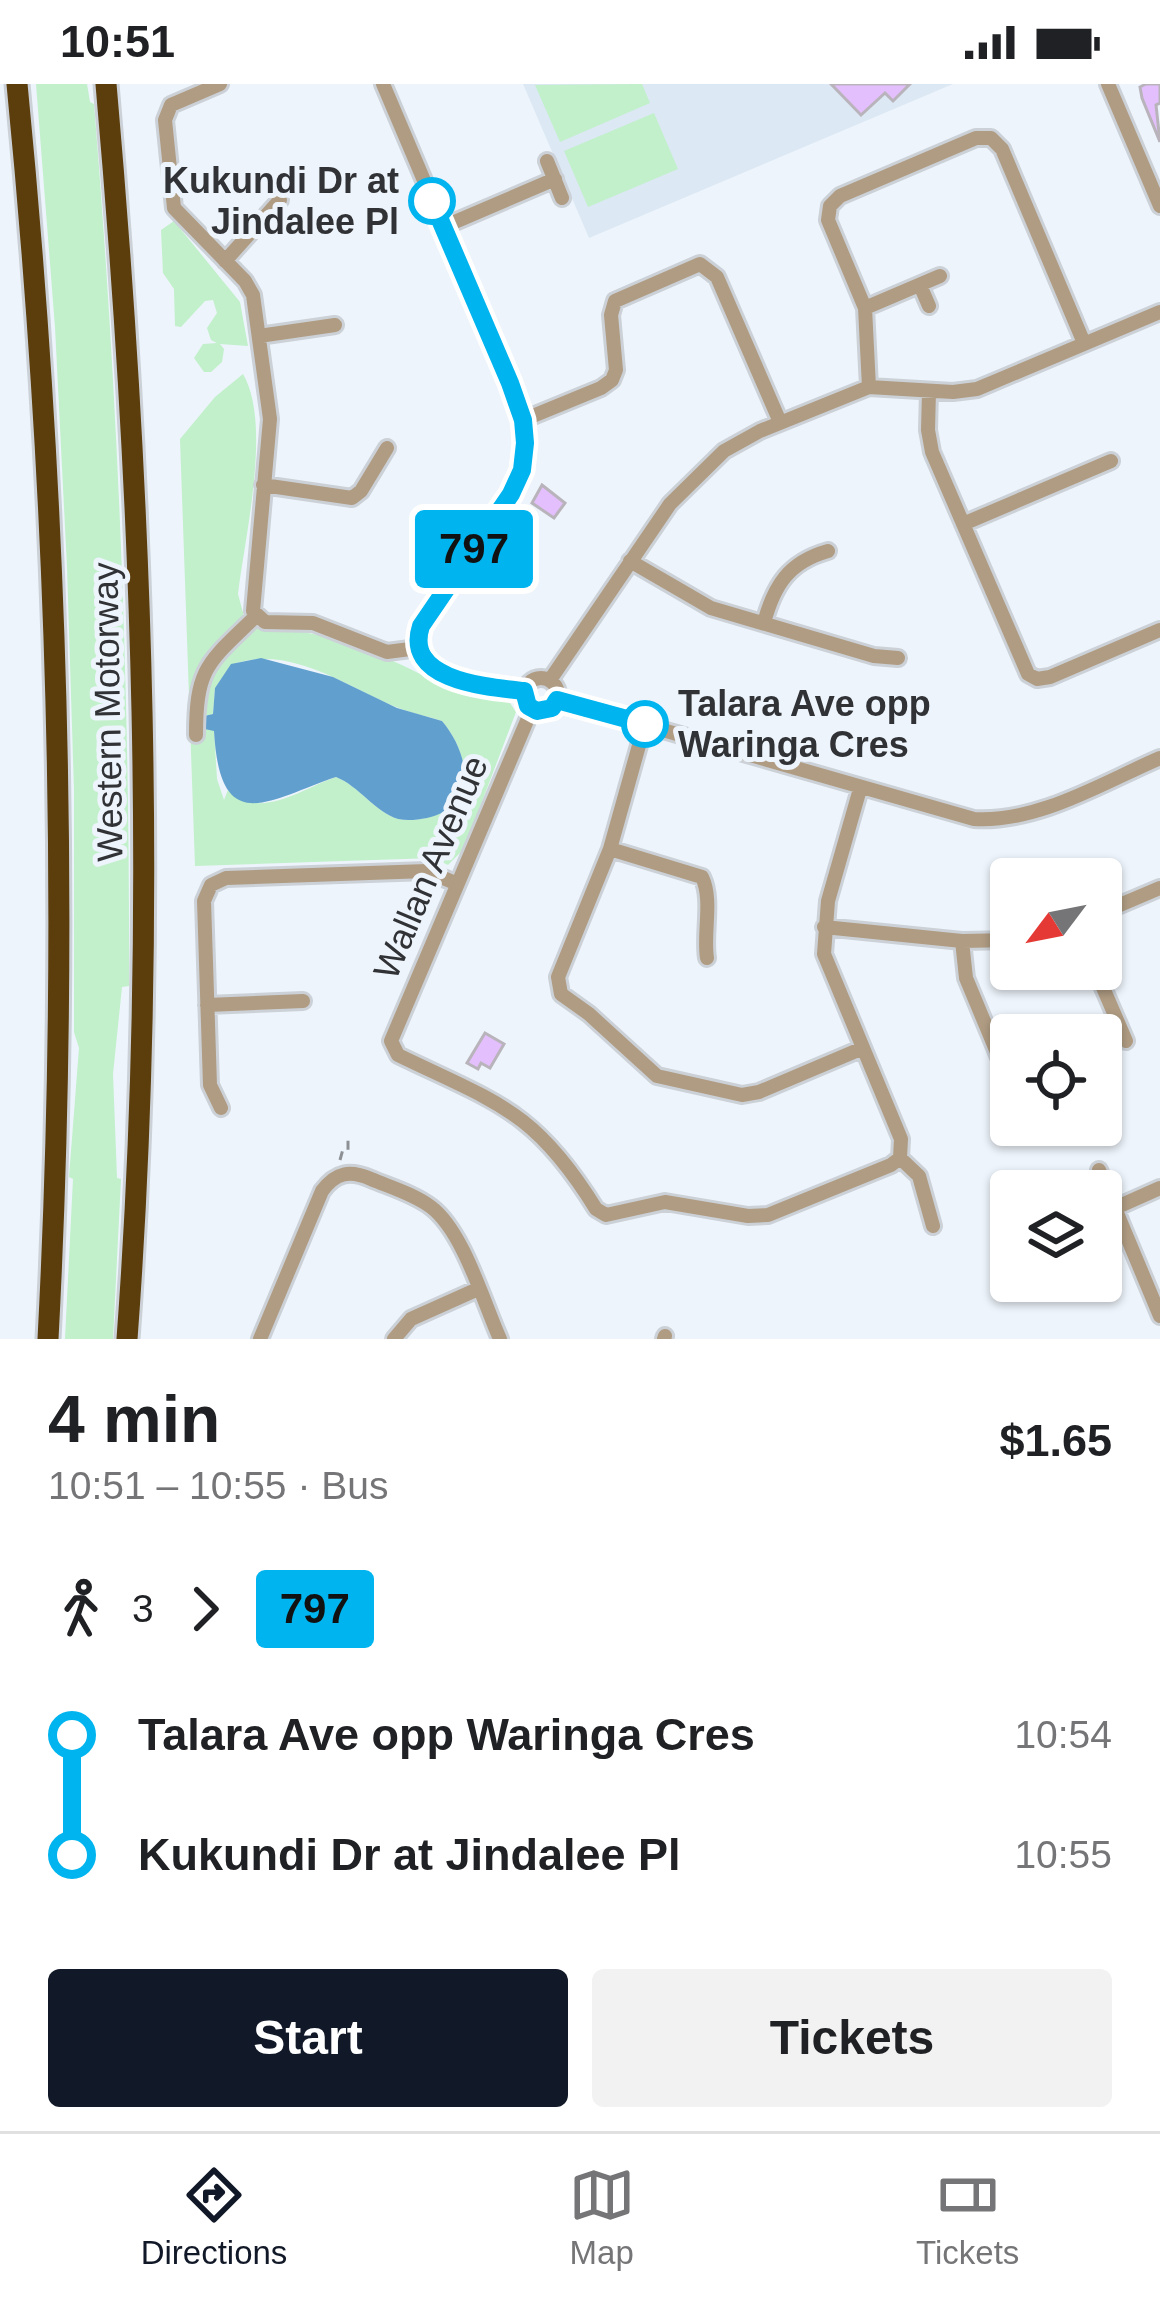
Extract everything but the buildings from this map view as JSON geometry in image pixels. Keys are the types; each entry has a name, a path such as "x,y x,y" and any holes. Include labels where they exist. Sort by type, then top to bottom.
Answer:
{"highway":[{"name":"Western Motorway","path":"17,84 42,401 56,758 57,1010 48,1339"},
{"name":"Western Motorway","path":"106,84 130,387 142,699 139,1115 128,1339"}],"street":[{"path":"220,84 171,105 165,120 174,208 251,290 269,413 252,602 256,616"},
{"path":"382,84 523,420 525,451 514,488 421,626 418,648 429,665 442,673 524,691"},
{"path":"1108,84 1160,206"},
{"path":"869,387 865,308 828,220 833,201 986,137 1002,149 1084,344"},
{"path":"547,161 562,198"},
{"path":"443,226 554,179"},
{"path":"225,262 280,200"},
{"path":"523,420 608,385 616,370 611,315 615,301 700,265 717,277 780,422"},
{"path":"865,308 940,276"},
{"path":"920,285 929,306"},
{"path":"550,680 670,504 702,469 732,446 869,387 977,389 1160,312"},
{"path":"259,337 335,325"},
{"path":"929,391 930,446 1022,664 1033,677 1050,677 1160,630"},
{"path":"263,485 349,499 361,491 387,448"},
{"path":"963,524 1111,460"},
{"path":"764,623 788,572 803,559 828,551"},
{"path":"630,561 704,605 874,656 898,658"},
{"path":"256,616 270,622 313,623 383,651 418,648"},
{"path":"196,735 202,674 256,616"},
{"path":"534,679 550,680 557,688 557,700 547,711 532,709 524,691 534,679"},
{"path":"557,700 964,818 1002,820 1030,813 1160,758"},
{"name":"Wallan Avenue","path":"532,709 392,1034 394,1050 483,1093 520,1117 555,1150 596,1209 606,1215 665,1202 768,1215 891,1166 899,1158"},
{"path":"645,724 610,849 558,977 564,998 589,1014 653,1074 749,1095 863,1048"},
{"path":"860,788 824,927 826,964 902,1139 899,1158 919,1176 933,1226"},
{"path":"610,849 702,877 707,890 707,958"},
{"path":"221,1108 210,1085 206,891 218,880 427,872 455,883"},
{"path":"1122,904 1160,888"},
{"path":"824,927 990,940"},
{"path":"962,940 966,978 990,1036"},
{"path":"1104,990 1126,1041"},
{"path":"207,1005 303,1001"},
{"path":"280,1002 281,1023"},
{"path":"260,1339 322,1191 343,1174 359,1174 437,1211 455,1237 500,1339"},
{"path":"1122,1205 1160,1188"},
{"path":"1122,1225 1160,1316"},
{"path":"394,1339 411,1319 478,1289"}],"path":[{"path":"343,1174 340,1155 343,1149 348,1151 348,1138"}],"shaded area":[{"path":"523,84 953,84 589,238"}],"green space":[{"path":"36,84 87,84 94,104 110,324 129,875 129,986 122,987 113,1074 117,1178 121,1179 113,1339 65,1339 73,1179 69,1177 79,1048 74,1032 74,790 55,327"},
{"path":"642,84 650,103 560,142 535,85"},
{"path":"654,113 678,169 588,207 564,151"},
{"path":"174,221 240,302 248,346 220,344 222,362 211,372 204,372 194,358 203,344 217,343 207,328 217,313 213,300 205,301 181,327 175,326 174,289 163,273 161,230"},
{"path":"243,374 251,395 256,450 238,594 245,620 200,671 194,736 200,728 214,731 217,779 224,800 228,790 240,799 267,803 336,777 390,816 416,820 443,812 462,791 459,749 442,721 396,707 316,670 274,659 231,665 215,688 213,714 200,717 203,689 220,655 251,628 295,631 359,647 441,683 510,703 516,712 464,849 448,865 434,858 195,866 180,439 215,397"}],"water":[{"path":"261,658 333,677 397,708 442,721 463,763 462,791 455,803 427,818 398,819 336,777 269,801 237,799 226,787 218,765 214,731 200,728 200,717 213,714 215,688 231,664"}],"bus line":[{"name":"797","path":"432,201 510,383 523,420 525,443 514,488 421,626 418,648 424,660 442,673 524,691 528,706 537,711 552,708 557,700 645,724"}],"place":[{"name":"Kukundi Dr at Jindalee Pl","path":"432,201"},
{"name":"Talara Ave opp Waringa Cres","path":"645,724"}]}
